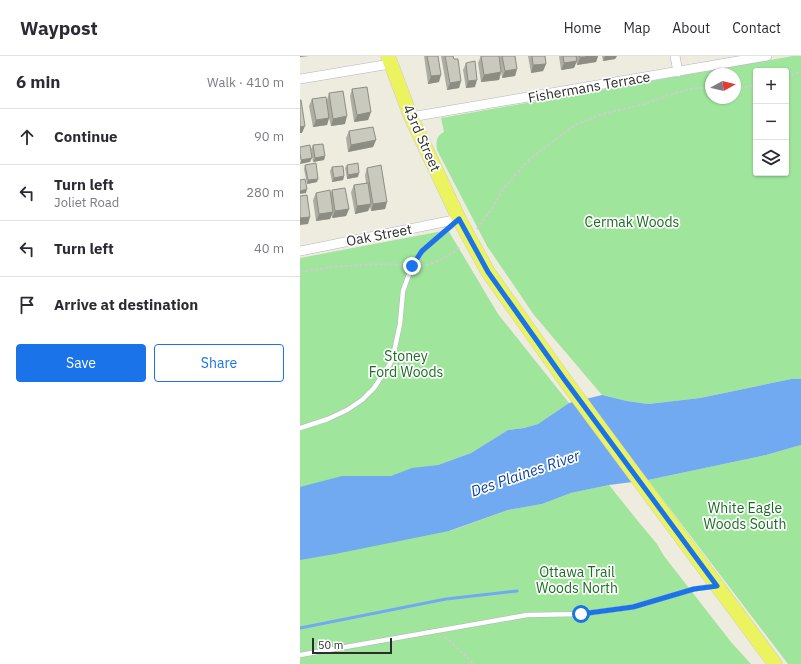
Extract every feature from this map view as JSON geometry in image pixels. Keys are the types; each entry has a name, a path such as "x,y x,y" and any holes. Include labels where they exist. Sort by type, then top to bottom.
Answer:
{"main road":[{"name":"43rd Street","path":"389,60 411,117 459,219 488,272 564,379 775,664"}],"street":[{"path":"676,56 678,72"},
{"name":"Fishermans Terrace","path":"411,117 767,56"},
{"path":"300,79 389,60"},
{"name":"Oak Street","path":"300,251 459,219"}],"lane":[{"path":"300,428 328,419 347,410 362,400 374,388 390,364 394,352 400,324 403,291 412,266 422,251 459,219"},
{"path":"300,655 527,616 581,614 633,607 694,589 717,586"}],"path":[{"path":"789,75 801,72"},
{"path":"741,88 753,86"},
{"path":"478,228 493,207 501,192 529,160 577,124 602,114 644,104 675,93 695,88 705,88"},
{"path":"419,266 431,264 458,248"},
{"path":"300,272 332,267 378,264 406,266"},
{"path":"438,631 474,664"}],"green space":[{"name":"Cermak Woods","path":"793,56 801,56 801,379 791,379 700,398 648,404 602,395 534,315 487,246 437,150 437,140 439,135 444,132 441,118 705,72 705,104 741,104 741,68 725,68"},
{"path":"448,230 498,314 569,403 538,424 508,430 471,453 438,465 450,531 508,510 542,504 571,493 609,485 657,544 664,556 731,642 751,664 300,664 300,258"},
{"name":"White Eagle Woods South","path":"801,445 801,664 788,664 648,480 766,455"}],"water":[{"name":"Des Plaines River","path":"791,379 801,379 801,445 766,455 648,480 609,485 571,493 542,504 508,510 449,531 300,560 300,487 342,476 391,476 412,468 438,465 471,453 508,430 538,424 569,403 602,395 648,404 700,398"}],"building":[{"path":"427,56 438,56 441,75 431,76"},
{"path":"445,56 453,56 454,59 458,59 461,81 450,83"},
{"path":"481,56 499,56 501,72 484,75"},
{"path":"502,56 515,56 517,69 505,71"},
{"path":"532,56 545,56 546,64 533,65"},
{"path":"563,56 576,56 577,61 564,63"},
{"path":"579,56 590,56 580,58"},
{"path":"475,61 477,80 468,81 466,63"},
{"path":"367,87 371,112 357,115 352,89"},
{"path":"343,91 347,116 333,119 329,93"},
{"path":"326,97 329,118 316,120 312,99"},
{"path":"300,100 305,126 300,127"},
{"path":"373,127 376,140 351,145 349,131"},
{"path":"323,144 325,156 315,158 313,145"},
{"path":"310,145 312,158 301,160 300,147"},
{"path":"316,163 318,179 308,180 305,165"},
{"path":"358,163 359,173 348,175 347,165"},
{"path":"381,165 387,202 373,204 367,168"},
{"path":"343,166 344,176 334,178 332,167"},
{"path":"305,179 307,189 300,191 300,180"},
{"path":"368,183 371,204 357,206 354,185"},
{"path":"345,188 349,209 335,211 332,190"},
{"path":"330,190 333,212 319,214 316,193"},
{"path":"307,195 310,217 300,218 300,196"}],"waterway":[{"path":"300,628 446,599 517,591"}],"route":[{"path":"412,266 422,251 459,219 488,272 564,379 717,586 694,589 633,607 581,614"}],"park label":[{"name":"Stoney Ford Woods","path":"406,364"},
{"name":"Ottawa Trail Woods North","path":"577,580"}]}
